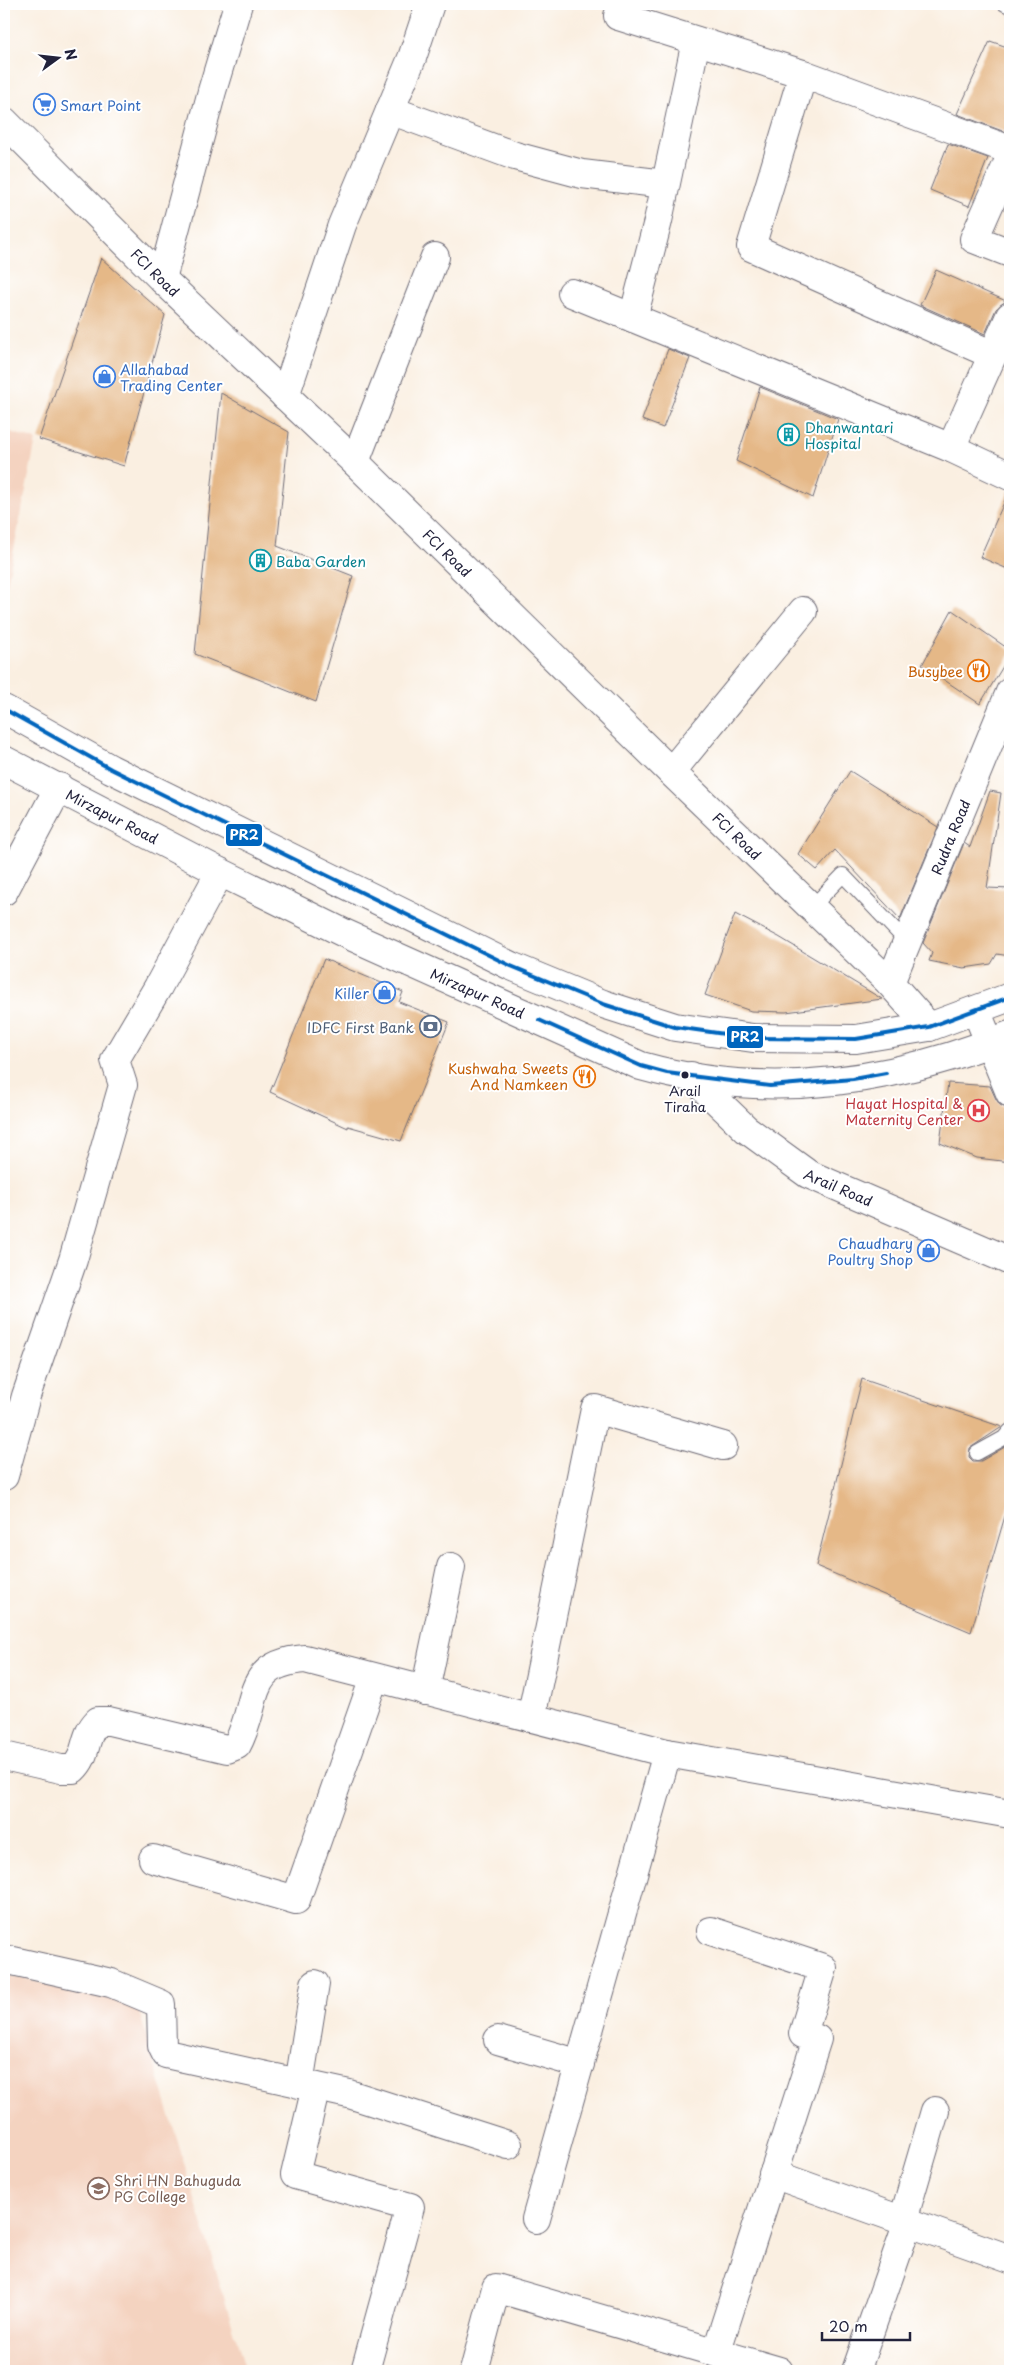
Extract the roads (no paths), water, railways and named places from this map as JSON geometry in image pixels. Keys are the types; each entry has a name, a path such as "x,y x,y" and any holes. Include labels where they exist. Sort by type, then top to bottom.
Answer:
{"main road":[{"path":"162,279 212,91 238,4"},
{"path":"285,396 342,225 412,58 430,4"},
{"path":"618,16 803,74 1010,150"},
{"path":"633,318 665,184 696,40"},
{"path":"803,74 751,247 993,355"},
{"path":"390,110 525,159 582,174 665,184"},
{"name":"FCI Road","path":"4,121 162,279 355,462 671,772 890,983 929,1027"},
{"path":"1010,158 974,239 1010,253"},
{"path":"355,462 435,257"},
{"path":"572,293 951,448 1010,476"},
{"path":"951,448 1010,316"},
{"path":"671,772 803,611"},
{"name":"Rudra Road","path":"890,983 1010,692"},
{"path":"4,709 111,769 512,966 603,1004 675,1026 753,1038 856,1039 929,1027 1010,997"},
{"name":"Mirzapur Road","path":"4,760 344,934 641,1066 667,1073 770,1086 853,1079 910,1069 966,1053 1000,1039"},
{"path":"4,891 59,787"},
{"path":"4,1476 26,1396 73,1260 123,1085 115,1060 158,988 220,872"},
{"path":"976,1010 1000,1039 1010,1093"},
{"name":"Arail Road","path":"691,1076 746,1129 808,1174 1010,1260"},
{"path":"531,1718 595,1409 723,1446"},
{"path":"425,1691 451,1567"},
{"path":"4,1756 61,1769 73,1769 81,1761 89,1730 98,1721 110,1721 227,1749 237,1745 242,1735 257,1685 265,1671 278,1664 305,1658 374,1678 667,1753 1010,1814"},
{"path":"153,1859 296,1900 374,1678"},
{"path":"536,2219 667,1753"},
{"path":"711,1931 823,1968 803,2034 817,2039 716,2353"},
{"path":"4,1959 111,1983 161,2004 162,2046 166,2054 349,2094 508,2145"},
{"path":"315,1984 308,2086 294,2175 410,2208 365,2371"},
{"path":"498,2040 580,2064"},
{"path":"856,2371 905,2221 935,2111"},
{"path":"773,2174 1010,2259"},
{"path":"474,2371 496,2288 779,2371"}],"lane":[{"path":"1005,4 1010,6"},
{"path":"811,908 843,874 907,942"},
{"path":"977,1454 1004,1438 1010,1431"}],"place":[{"name":"Smart Point","path":"44,105"},
{"name":"Allahabad Trading Center","path":"104,377"},
{"name":"Dhanwantari Hospital","path":"789,435"},
{"name":"Baba Garden","path":"260,561"},
{"name":"Busybee","path":"979,671"},
{"name":"Killer","path":"385,993"},
{"name":"IDFC First Bank","path":"430,1027"},
{"name":"Arail Tiraha","path":"685,1075"},
{"name":"Kushwaha Sweets And Namkeen","path":"584,1076"},
{"name":"Hayat Hospital & Maternity Center","path":"979,1111"},
{"name":"Chaudhary Poultry Shop","path":"929,1251"},
{"name":"Shri HN Bahuguda PG College","path":"98,2188"}]}
